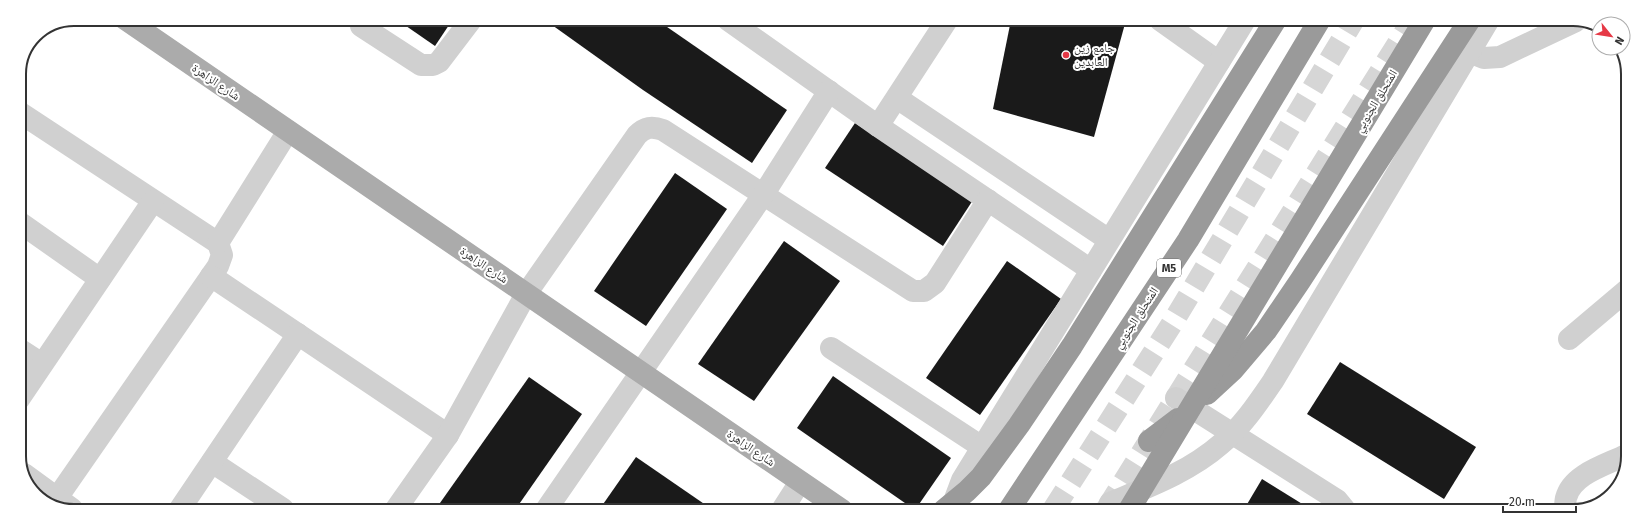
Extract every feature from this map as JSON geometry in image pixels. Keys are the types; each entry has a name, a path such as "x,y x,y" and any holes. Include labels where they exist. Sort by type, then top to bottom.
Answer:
{"highway":[{"path":"952,504 967,491 980,477 1019,425 1072,346 1271,26"},
{"name":"المتحلق الجنوبي","path":"1013,504 1188,240 1316,26"},
{"name":"المتحلق الجنوبي","path":"1121,504 1421,26"},
{"path":"1149,441 1184,404 1233,370 1266,331 1466,26"}],"main road":[{"name":"شارع الزاهرة","path":"135,26 833,504"}],"street":[{"path":"361,26 416,63 427,66 439,62 466,26"},
{"path":"737,26 878,126 1091,270"},
{"path":"878,126 943,26"},
{"path":"1168,26 1219,62"},
{"path":"950,504 982,447 1240,26"},
{"path":"1124,504 1197,462 1221,444 1256,406 1273,381 1485,26"},
{"path":"1469,52 1484,58 1500,57 1565,26"},
{"path":"552,504 763,195 829,91"},
{"path":"897,98 1110,240"},
{"path":"26,117 218,244 222,255 221,261 65,503"},
{"path":"400,504 448,434 526,294 642,130 649,127 663,130 907,289 918,292 930,288 935,284 988,200"},
{"path":"218,244 288,131"},
{"path":"26,388 153,201"},
{"path":"26,227 100,279"},
{"path":"211,276 448,434"},
{"path":"1569,339 1621,295"},
{"path":"183,504 298,334"},
{"path":"832,348 982,447"},
{"path":"26,354 42,364"},
{"path":"1184,404 1232,433 1334,504"},
{"path":"1565,504 1566,497 1573,485 1584,476 1621,458"},
{"path":"212,462 275,504"},
{"path":"786,504 800,482"},
{"path":"34,483 61,502"}],"building":[{"path":"406,26 448,26 435,46"},
{"path":"553,26 666,26 787,110 752,163 643,90"},
{"name":"جامع زين العابدين","path":"1010,26 1124,26 1094,137 993,109"},
{"path":"855,123 973,200 943,246 825,168"},
{"path":"675,173 727,209 646,326 594,291"},
{"path":"784,241 840,281 754,401 698,364"},
{"path":"1007,261 1061,299 980,415 926,378"},
{"path":"1340,362 1476,447 1444,499 1307,414"},
{"path":"833,376 951,458 919,504 906,504 797,428"},
{"path":"529,377 582,414 519,504 439,504"},
{"path":"636,457 704,504 603,504"},
{"path":"1262,479 1302,504 1247,504"}],"tunnel":[{"path":"1057,504 1173,322 1350,26"},
{"path":"1110,504 1409,26"}],"place":[{"name":"جامع زين العابدين","path":"1066,55"}]}
